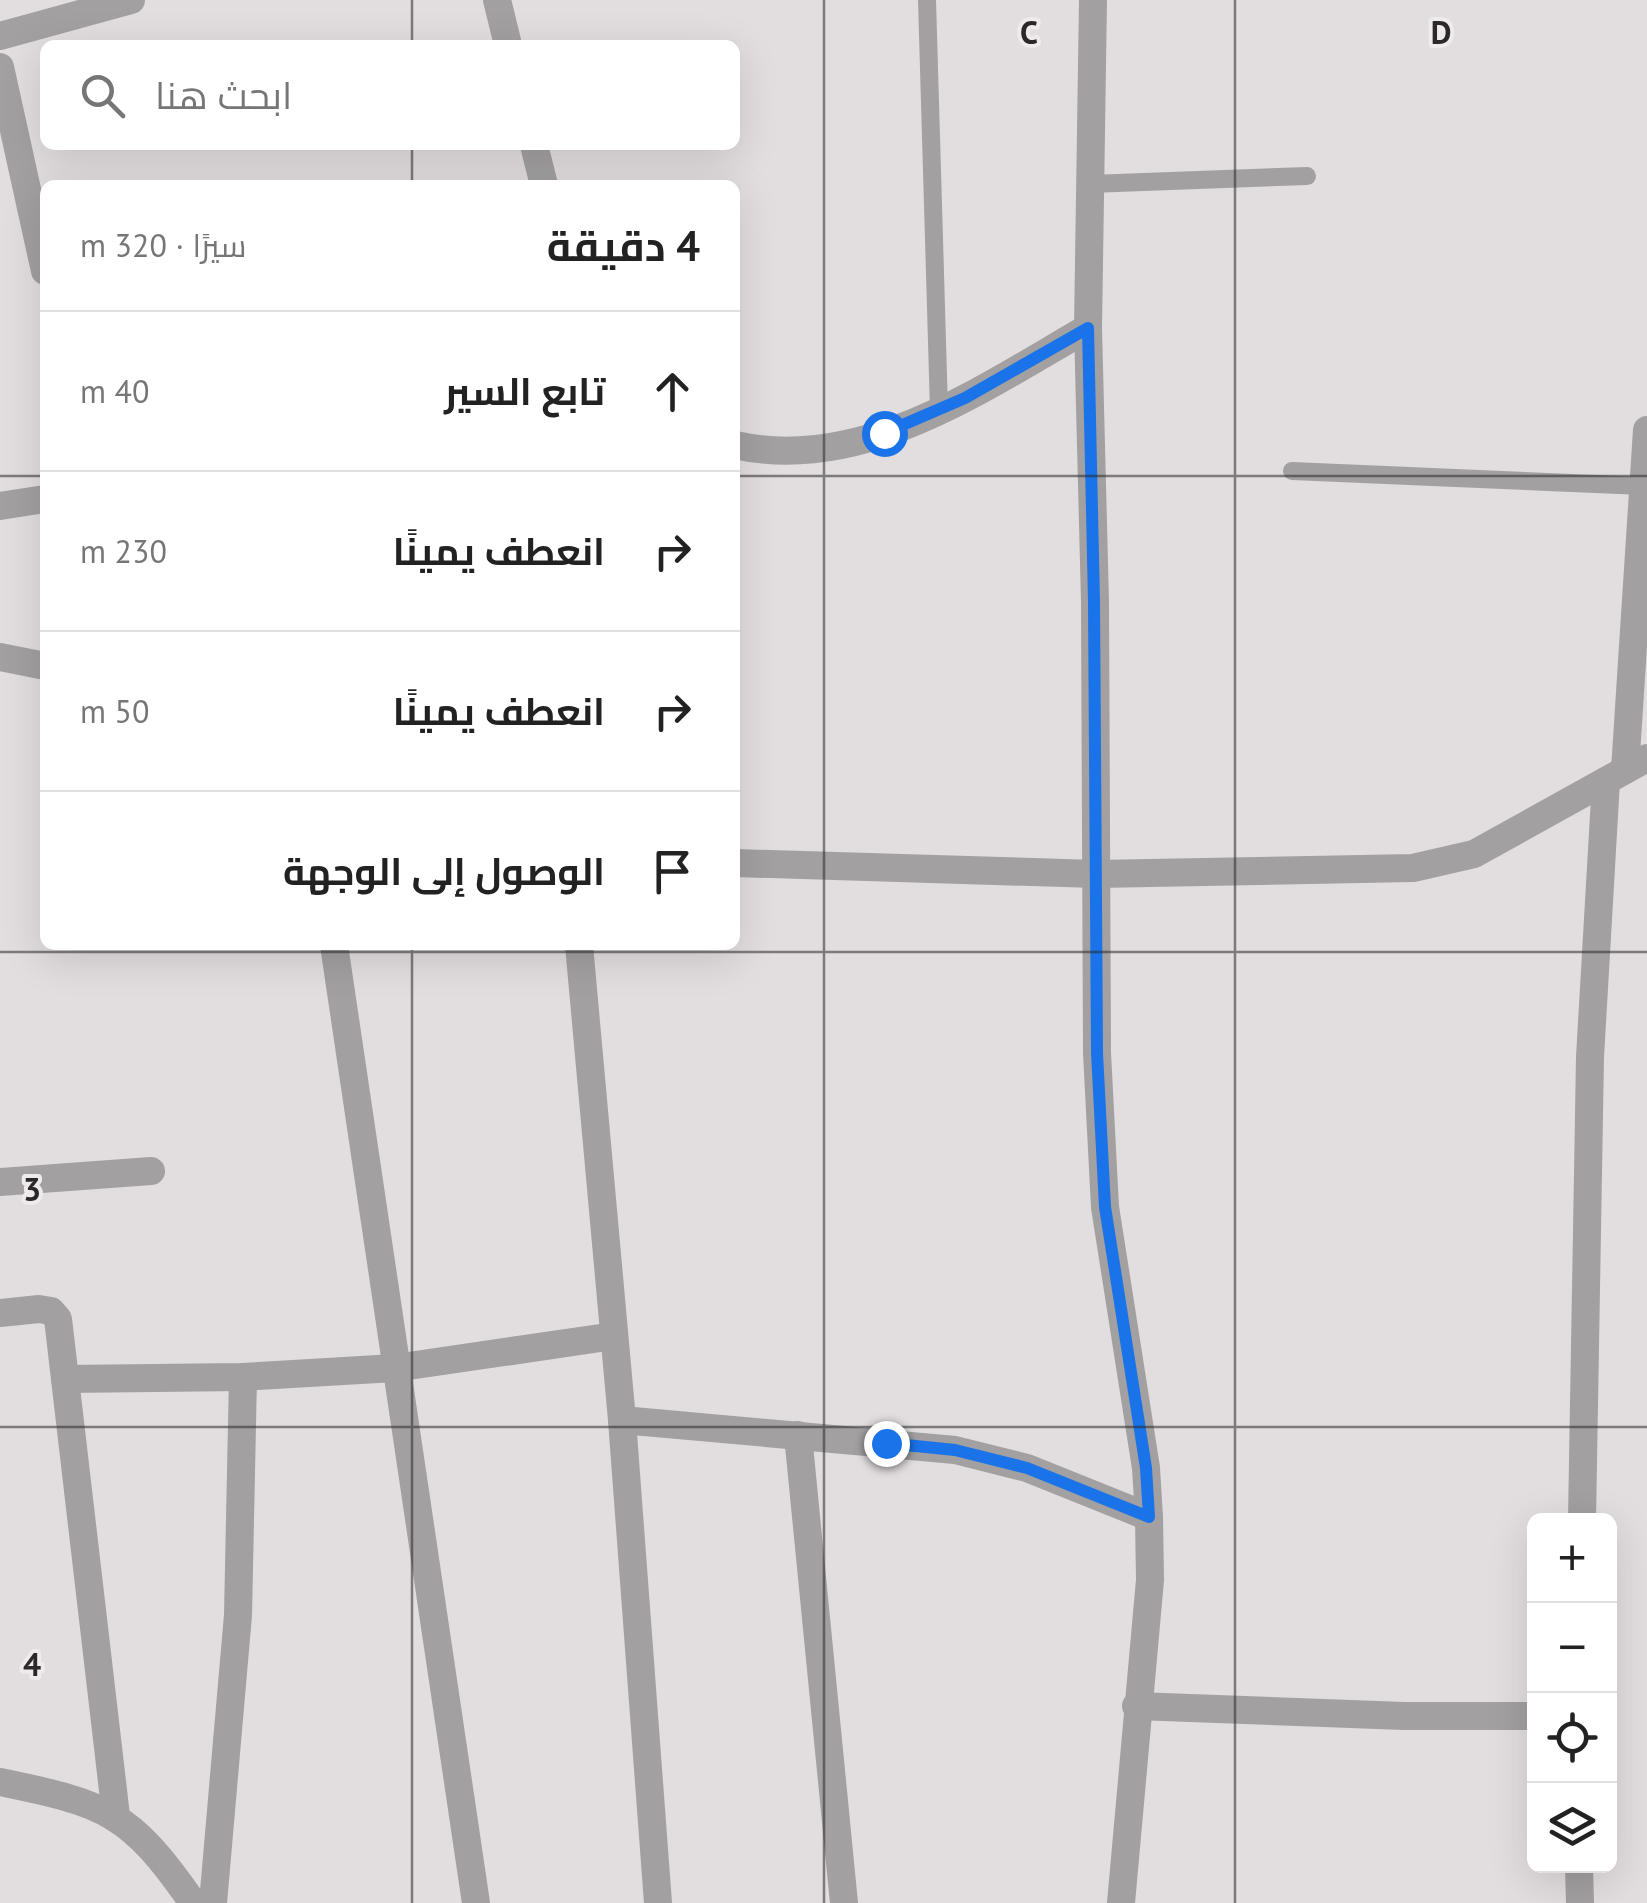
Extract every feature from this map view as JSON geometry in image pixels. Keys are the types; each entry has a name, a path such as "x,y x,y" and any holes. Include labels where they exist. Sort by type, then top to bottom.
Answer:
{"street":[{"path":"0,36 131,0"},
{"path":"497,0 507,40"},
{"path":"1093,0 1088,328 1097,1053 1105,1207 1146,1468 1150,1580 1121,1903"},
{"path":"0,67 40,248"},
{"path":"535,150 543,180"},
{"path":"740,446 762,451 818,451 884,433 940,410 1088,328"},
{"path":"1582,1513 1590,1057 1626,770 1647,430"},
{"path":"0,506 40,500"},
{"path":"0,658 40,664"},
{"path":"740,862 1096,874 1413,868 1474,854 1626,770"},
{"path":"335,950 476,1903"},
{"path":"579,950 622,1420 658,1903"},
{"path":"0,1182 151,1171"},
{"path":"0,1313 39,1309 51,1311 58,1319 116,1816"},
{"path":"65,1378 243,1377 395,1368 614,1336"},
{"path":"214,1903 238,1615 243,1377"},
{"path":"622,1420 955,1450 1027,1468 1149,1517"},
{"path":"798,1435 844,1903"},
{"path":"1136,1706 1404,1716 1527,1716"},
{"path":"0,1782 72,1796 116,1816 147,1841 194,1903"},
{"path":"1579,1873 1580,1903"}],"lane":[{"path":"928,0 940,410"},
{"path":"1090,184 1307,176"},
{"path":"1292,471 1644,486"}],"route":[{"path":"884,433 965,398 1088,328 1097,1053 1105,1207 1146,1468 1149,1517 1027,1468 955,1450 886,1443"}]}
